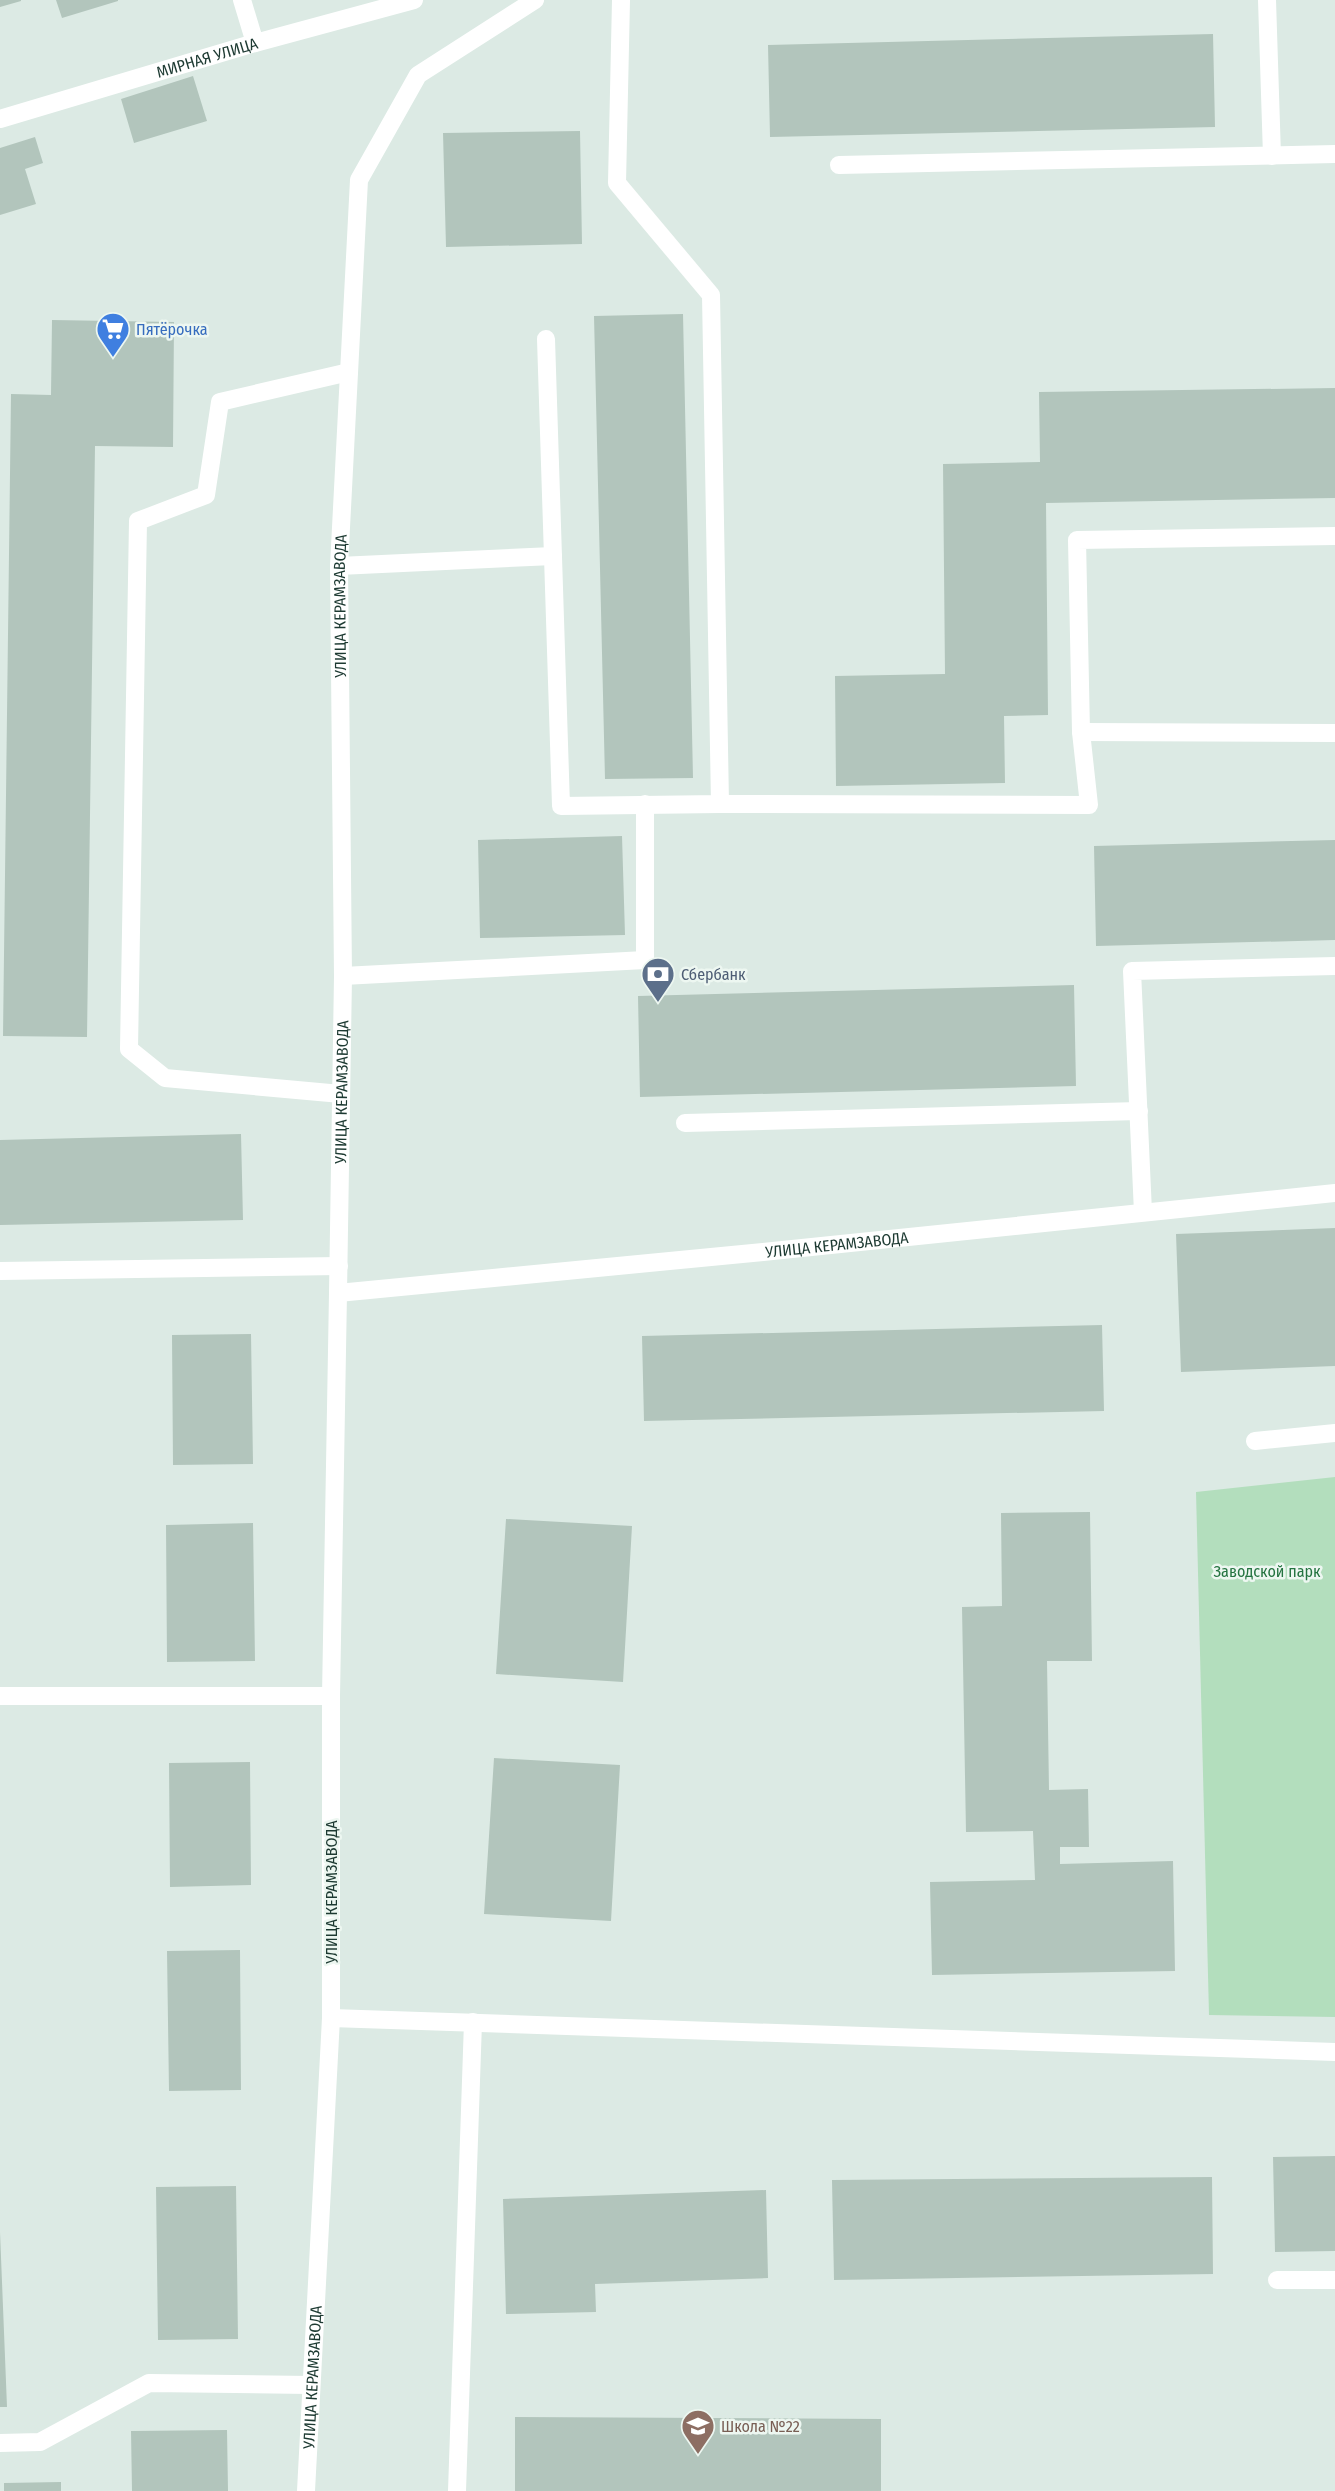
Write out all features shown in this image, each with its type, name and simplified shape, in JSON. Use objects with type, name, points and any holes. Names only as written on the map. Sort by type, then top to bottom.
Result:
[{"type":"street","points":[[242,0],[255,43]]},
{"type":"street","name":"МИРНАЯ УЛИЦА","points":[[0,119],[255,43],[414,0]]},
{"type":"street","name":"УЛИЦА КЕРАМЗАВОДА","points":[[306,2491],[331,2018],[331,1696],[343,976],[339,566],[359,180],[418,75],[535,0]]},
{"type":"street","points":[[621,0],[617,183],[711,295],[720,804]]},
{"type":"street","points":[[1267,0],[1272,156]]},
{"type":"street","points":[[839,165],[1335,154]]},
{"type":"street","points":[[546,339],[561,806],[645,804],[1089,806],[1081,732],[1077,540],[1335,536]]},
{"type":"street","points":[[341,1094],[165,1078],[129,1048],[138,521],[206,495],[220,402],[349,372]]},
{"type":"street","points":[[339,566],[553,556]]},
{"type":"street","points":[[1081,732],[1335,733]]},
{"type":"street","points":[[343,976],[645,960],[645,804]]},
{"type":"street","points":[[1143,1212],[1132,971],[1335,966]]},
{"type":"street","points":[[685,1123],[1139,1111]]},
{"type":"street","name":"УЛИЦА КЕРАМЗАВОДА","points":[[338,1293],[1335,1193]]},
{"type":"street","points":[[0,1271],[339,1266]]},
{"type":"street","points":[[1255,1441],[1335,1433]]},
{"type":"street","points":[[0,1696],[331,1696]]},
{"type":"street","points":[[331,2018],[1335,2052]]},
{"type":"street","points":[[457,2491],[473,2022]]},
{"type":"street","points":[[1277,2280],[1335,2280]]},
{"type":"street","points":[[0,2443],[40,2442],[148,2383],[310,2385]]},
{"type":"green space","name":"Заводской парк","points":[[1335,1477],[1335,2017],[1209,2015],[1196,1492]]},
{"type":"building","points":[[0,0],[21,0],[21,1],[0,7]]},
{"type":"building","points":[[56,0],[118,0],[118,1],[62,18]]},
{"type":"building","points":[[1213,34],[1215,127],[770,137],[768,45]]},
{"type":"building","points":[[193,76],[207,121],[134,143],[121,99]]},
{"type":"building","points":[[580,131],[582,244],[446,247],[443,133]]},
{"type":"building","points":[[35,137],[43,163],[25,169],[36,204],[0,215],[0,148]]},
{"type":"building","points":[[683,314],[693,778],[605,779],[594,316]]},
{"type":"building","points":[[52,320],[174,322],[173,447],[95,446],[87,1037],[3,1036],[11,394],[51,395]]},
{"type":"building","points":[[1335,388],[1335,498],[1046,503],[1048,715],[1004,716],[1005,783],[836,786],[835,676],[945,674],[943,464],[1040,462],[1039,392]]},
{"type":"building","points":[[622,836],[625,935],[480,938],[478,840]]},
{"type":"building","points":[[1335,840],[1335,940],[1096,946],[1094,846]]},
{"type":"building","points":[[1074,985],[1076,1086],[640,1097],[638,996]]},
{"type":"building","points":[[241,1134],[243,1220],[0,1225],[0,1140]]},
{"type":"building","points":[[1335,1228],[1335,1366],[1181,1372],[1176,1234]]},
{"type":"building","points":[[1102,1325],[1104,1411],[644,1421],[642,1336]]},
{"type":"building","points":[[251,1334],[253,1464],[173,1465],[172,1335]]},
{"type":"building","points":[[1090,1512],[1092,1661],[1047,1661],[1049,1790],[1088,1789],[1089,1847],[1060,1847],[1060,1864],[1173,1861],[1175,1971],[932,1975],[930,1882],[1035,1880],[1033,1831],[966,1832],[962,1607],[1002,1606],[1001,1513]]},
{"type":"building","points":[[506,1519],[632,1526],[623,1682],[496,1674]]},
{"type":"building","points":[[253,1523],[255,1661],[167,1662],[166,1525]]},
{"type":"building","points":[[494,1758],[620,1765],[611,1921],[484,1914]]},
{"type":"building","points":[[250,1762],[251,1885],[170,1887],[169,1763]]},
{"type":"building","points":[[240,1950],[241,2090],[169,2091],[167,1951]]},
{"type":"building","points":[[1335,2156],[1335,2251],[1275,2252],[1273,2157]]},
{"type":"building","points":[[1212,2177],[1213,2274],[834,2280],[832,2180]]},
{"type":"building","points":[[236,2186],[238,2339],[158,2340],[156,2187]]},
{"type":"building","points":[[766,2190],[768,2278],[595,2284],[596,2312],[506,2314],[503,2199]]},
{"type":"building","points":[[0,2232],[7,2407],[0,2407]]},
{"type":"building","name":"Школа №22","points":[[515,2417],[881,2419],[881,2491],[515,2491]]},
{"type":"building","points":[[227,2430],[228,2491],[132,2491],[131,2431]]},
{"type":"building","points":[[61,2482],[61,2491],[4,2491],[4,2483]]},
{"type":"place","name":"Пятёрочка","points":[[113,358]]},
{"type":"place","name":"Сбербанк","points":[[658,1003]]},
{"type":"place","name":"Школа №22","points":[[698,2455]]}]
